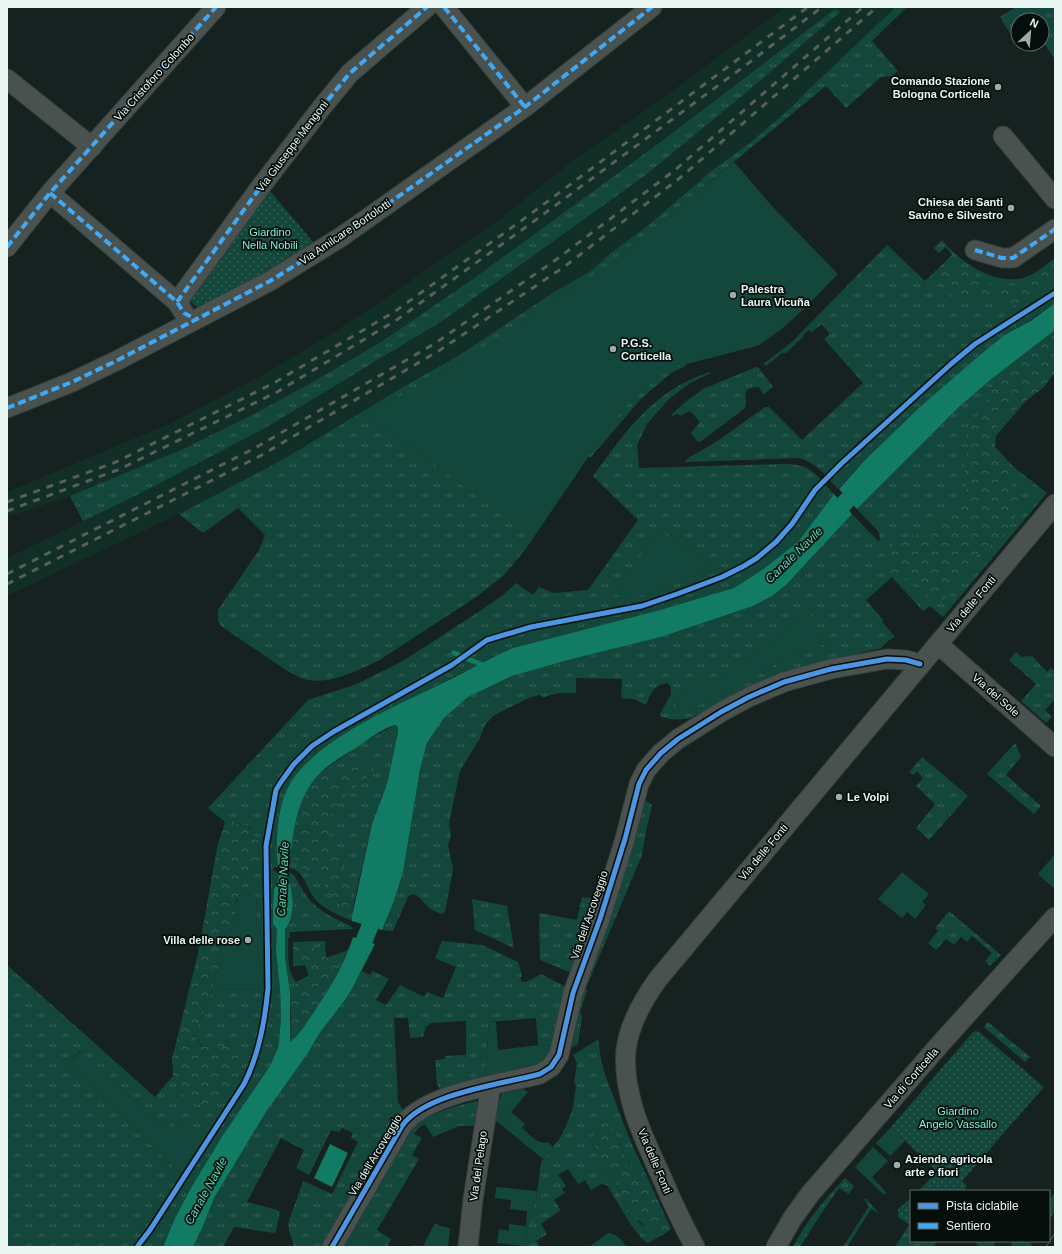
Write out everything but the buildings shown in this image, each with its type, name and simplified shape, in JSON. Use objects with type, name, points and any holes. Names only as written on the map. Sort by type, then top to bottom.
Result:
[{"type":"street","name":"Via Cristoforo Colombo","points":[[7,246],[50,192],[92,147],[216,7]]},
{"type":"street","name":"Via Giuseppe Mengoni","points":[[177,302],[262,185],[350,73],[427,7]]},
{"type":"street","points":[[444,7],[525,108]]},
{"type":"street","name":"Via Amilcare Bortolotti","points":[[7,408],[27,401],[97,370],[197,320],[270,281],[340,237],[525,108],[652,7]]},
{"type":"street","points":[[7,79],[92,147]]},
{"type":"street","points":[[1003,136],[1055,199]]},
{"type":"street","points":[[50,192],[177,302],[184,313],[197,320]]},
{"type":"street","points":[[975,250],[1002,258],[1013,258],[1055,229]]},
{"type":"street","name":"Via delle Fonti","points":[[695,1247],[684,1227],[651,1153],[631,1100],[626,1064],[626,1051],[632,1025],[645,997],[658,979],[1055,504]]},
{"type":"street","name":"Via del Sole","points":[[938,644],[1055,747]]},
{"type":"street","name":"Via dell'Arcoveggio","points":[[332,1247],[406,1120],[418,1110],[491,1084],[546,1072],[555,1062],[560,1050],[573,993],[599,923],[625,839],[639,784],[646,770],[661,753],[678,738],[720,712],[784,682],[831,669],[887,659],[906,660],[920,664]]},
{"type":"street","name":"Via di Corticella","points":[[776,1247],[792,1219],[810,1194],[948,1036],[1055,917]]},
{"type":"street","name":"Via del Pelago","points":[[468,1247],[473,1199],[491,1084]]},
{"type":"shaded area","points":[[785,7],[907,7],[826,86],[619,256],[455,365],[284,459],[179,514],[7,596],[7,558],[83,521],[70,496],[7,517],[7,492],[171,423],[264,374],[326,337],[500,219],[572,161],[656,103]]},
{"type":"green space","points":[[896,7],[907,7],[872,41],[898,71],[891,76],[881,77],[846,108],[826,86],[619,256],[686,366],[671,373],[641,399],[591,457],[588,457],[525,550],[504,575],[479,595],[381,659],[354,672],[334,679],[314,681],[292,674],[221,626],[218,621],[218,610],[259,550],[265,535],[238,508],[203,533],[179,514],[284,459],[410,383],[458,356],[556,291],[591,271],[611,253],[650,224],[710,172],[750,143],[793,106]]},
{"type":"green space","points":[[1016,7],[1055,7],[1055,60],[1050,52],[1050,12],[1010,12],[1010,33],[1000,17]]},
{"type":"green space","points":[[835,9],[840,12],[754,86],[647,174],[442,321],[265,428],[141,493],[83,521],[70,496],[181,450],[254,414],[381,342],[466,284],[658,144]]},
{"type":"green space","name":"P.G.S. Corticella","points":[[734,162],[771,205],[838,274],[790,322],[757,346],[675,367],[646,386],[633,398],[599,440],[533,537],[366,415],[455,365],[605,267]]},
{"type":"green space","name":"Giardino Nella Nobili","points":[[269,190],[314,243],[273,271],[203,310],[193,304],[189,300]]},
{"type":"green space","points":[[942,240],[968,264],[989,275],[1000,278],[1012,279],[1027,277],[1055,258],[1055,303],[981,354],[865,460],[838,489],[816,466],[799,458],[685,462],[687,459],[719,440],[765,407],[769,407],[802,440],[863,383],[824,339],[830,334],[822,324],[812,332],[809,330],[786,353],[782,353],[766,366],[763,364],[791,343],[887,245],[925,281],[952,255],[946,247],[939,253],[934,248]]},
{"type":"green space","points":[[1055,263],[1055,280],[1030,298],[1010,308],[1001,304],[997,299],[987,297],[975,297],[961,301],[949,294],[941,281],[936,279],[940,272],[966,268],[974,273],[981,283],[1005,287],[1019,284],[1029,278],[1039,275]]},
{"type":"green space","points":[[1055,330],[1055,367],[995,437],[995,447],[1004,457],[1015,468],[1047,493],[943,617],[930,606],[923,611],[892,577],[866,600],[895,637],[881,648],[811,665],[765,680],[690,718],[668,719],[662,717],[660,714],[671,694],[671,688],[668,683],[663,684],[653,690],[646,705],[634,699],[621,698],[622,679],[576,678],[576,693],[558,693],[544,697],[539,695],[529,698],[494,715],[485,725],[480,738],[460,771],[449,823],[451,836],[448,845],[453,869],[445,912],[441,914],[432,910],[419,897],[411,894],[408,897],[393,931],[382,930],[394,901],[403,872],[420,770],[427,743],[444,718],[468,697],[512,676],[572,659],[661,637],[753,606],[772,596],[786,585],[852,514],[878,541],[880,540],[879,532],[857,509],[960,406],[994,377]]},
{"type":"green space","points":[[1055,330],[1055,372],[1044,387],[1000,419],[996,432],[995,447],[1004,457],[1009,469],[1009,481],[1020,504],[1016,514],[1007,530],[999,539],[979,553],[972,560],[942,603],[932,600],[917,584],[889,574],[892,545],[904,537],[927,533],[952,511],[967,493],[964,467],[968,447],[966,432],[988,398],[994,377]]},
{"type":"green space","points":[[758,367],[773,387],[764,394],[758,387],[748,389],[746,391],[745,408],[700,442],[697,441],[691,433],[700,422],[690,411],[680,416],[678,414],[671,415],[703,389]]},
{"type":"green space","points":[[710,372],[711,373],[690,383],[669,399],[647,424],[637,445],[639,468],[785,464],[802,466],[813,472],[834,494],[798,542],[762,570],[734,588],[660,610],[513,648],[492,657],[363,723],[322,750],[306,765],[292,782],[283,801],[278,823],[278,868],[274,867],[273,871],[279,872],[278,881],[274,889],[273,924],[277,929],[276,950],[280,990],[281,1017],[278,1048],[270,1066],[223,1135],[192,1186],[175,1218],[163,1247],[7,1247],[7,965],[155,1097],[173,1076],[187,1099],[228,1100],[244,1068],[224,1046],[207,1047],[201,1044],[195,1037],[207,1001],[213,989],[263,990],[265,933],[256,932],[257,896],[240,894],[243,881],[259,842],[253,836],[250,827],[233,822],[225,822],[208,808],[308,700],[357,684],[403,661],[486,607],[503,595],[516,583],[533,595],[539,587],[554,593],[588,590],[638,520],[593,476],[617,443],[643,414],[673,389]],"holes":[[[80,1051],[161,1124],[171,1127],[181,1174],[69,1063]]]},
{"type":"green space","points":[[657,529],[706,560],[710,566],[705,573],[660,590],[626,600],[616,594]]},
{"type":"green space","points":[[808,612],[829,643],[806,652],[804,647],[728,692],[679,712],[671,694],[709,680],[744,661],[777,638]]},
{"type":"green space","points":[[1016,652],[1022,657],[1032,656],[1047,672],[1051,668],[1055,671],[1055,699],[1045,710],[1052,717],[1046,723],[1021,701],[1036,684],[1009,660]]},
{"type":"green space","points":[[395,725],[398,727],[398,732],[387,784],[372,824],[353,906],[352,921],[318,902],[311,894],[301,875],[293,869],[288,868],[294,829],[319,773],[366,741]]},
{"type":"green space","points":[[1015,743],[1021,757],[1006,775],[1041,806],[1034,814],[987,774]]},
{"type":"green space","points":[[922,757],[968,796],[929,840],[916,828],[934,806],[934,803],[916,786],[923,778],[917,771],[913,775],[909,772]]},
{"type":"green space","points":[[364,761],[371,764],[374,770],[367,778],[342,799],[331,815],[329,826],[329,832],[334,847],[344,866],[352,900],[347,906],[341,907],[323,883],[319,873],[303,869],[295,860],[293,851],[294,831],[298,810],[304,795],[310,784],[320,773],[336,772]]},
{"type":"green space","points":[[644,799],[652,805],[642,855],[586,988],[587,991],[580,1012],[582,1017],[578,1044],[572,1047],[580,998]]},
{"type":"green space","points":[[225,822],[233,822],[250,828],[263,851],[263,869],[250,867],[243,881],[240,894],[236,900],[238,920],[223,938],[221,949],[222,964],[214,976],[213,989],[207,1001],[195,1037],[201,1045],[207,1047],[226,1046],[234,1050],[243,1057],[244,1068],[228,1100],[197,1105],[187,1099],[173,1076],[172,1059],[198,954],[217,848]]},
{"type":"green space","points":[[1055,854],[1055,889],[1038,874]]},
{"type":"green space","points":[[287,872],[295,876],[311,902],[328,915],[353,928],[290,932],[290,938],[288,938],[289,967],[296,982],[309,976],[305,965],[293,966],[293,942],[325,941],[326,958],[346,951],[350,946],[339,971],[324,997],[300,1033],[291,1042],[290,992],[284,949],[285,929],[290,922],[292,899],[289,883],[287,881]]},
{"type":"green space","points":[[902,872],[929,894],[922,902],[926,905],[915,919],[907,912],[902,918],[878,899]]},
{"type":"green space","points":[[240,894],[257,896],[256,932],[265,933],[263,990],[213,989],[214,976],[222,964],[221,949],[223,938],[238,920],[236,904]]},
{"type":"green space","points":[[582,897],[598,899],[572,973],[540,960],[539,913],[577,920]]},
{"type":"green space","points":[[472,899],[507,906],[514,948],[475,930]]},
{"type":"green space","points":[[949,911],[1001,955],[990,966],[985,961],[992,953],[972,936],[967,942],[961,937],[954,945],[946,939],[936,950],[928,943],[938,931],[935,928]]},
{"type":"green space","points":[[442,941],[482,945],[518,962],[522,982],[526,982],[541,974],[564,986],[566,989],[554,1046],[538,1045],[536,1018],[489,1022],[485,1078],[440,1090],[437,1084],[435,1060],[445,1059],[445,1056],[466,1055],[466,1021],[431,1023],[426,1027],[423,1037],[410,1038],[408,1018],[394,1018],[398,1102],[403,1110],[398,1116],[323,1247],[293,1247],[293,1241],[288,1224],[303,1181],[332,1194],[358,1142],[351,1138],[353,1133],[342,1128],[339,1132],[331,1130],[309,1175],[296,1168],[304,1150],[281,1138],[247,1202],[280,1212],[276,1231],[274,1233],[234,1227],[223,1247],[193,1247],[214,1198],[266,1112],[308,1053],[319,1034],[345,1000],[362,971],[369,975],[373,971],[389,979],[376,1000],[386,1005],[400,985],[424,997],[427,992],[443,998],[456,967],[435,958]]},
{"type":"green space","points":[[293,942],[307,944],[315,948],[326,958],[334,955],[339,960],[334,978],[323,999],[297,1034],[291,1029],[293,990],[296,982],[309,976],[305,965],[293,966]]},
{"type":"green space","points":[[489,1022],[496,1022],[498,1050],[539,1045],[554,1046],[546,1058],[537,1065],[512,1072],[511,1070],[507,1071],[507,1073],[485,1078]]},
{"type":"green space","points":[[988,1022],[1030,1057],[1025,1062],[984,1027]]},
{"type":"green space","name":"Giardino Angelo Vassallo","points":[[973,1032],[979,1032],[1044,1087],[962,1181],[967,1186],[964,1190],[919,1190],[937,1172],[891,1127]]},
{"type":"green space","points":[[599,1039],[600,1055],[606,1076],[628,1135],[645,1172],[640,1174],[631,1165],[613,1128],[591,1139],[597,1149],[601,1164],[615,1179],[629,1215],[634,1217],[644,1226],[664,1234],[648,1243],[632,1226],[607,1185],[601,1184],[591,1190],[585,1180],[578,1184],[568,1169],[558,1175],[566,1186],[562,1189],[565,1193],[554,1200],[561,1210],[541,1224],[547,1234],[536,1241],[540,1247],[525,1247],[528,1223],[536,1202],[541,1162],[560,1138],[573,1107],[576,1086],[574,1082],[577,1064],[573,1055]]},
{"type":"green space","points":[[81,1051],[161,1124],[171,1127],[179,1122],[204,1142],[181,1174],[69,1063]]},
{"type":"green space","points":[[523,1089],[528,1092],[511,1112],[525,1124],[522,1128],[531,1136],[538,1141],[545,1143],[548,1142],[553,1147],[543,1159],[494,1119],[502,1093]]},
{"type":"green space","points":[[476,1101],[478,1102],[475,1126],[459,1126],[433,1137],[425,1124],[418,1128],[414,1134],[422,1138],[412,1155],[419,1159],[377,1230],[391,1239],[387,1247],[381,1247],[353,1231],[412,1129],[426,1118],[434,1114]]},
{"type":"green space","points":[[605,1126],[613,1128],[624,1154],[635,1171],[640,1174],[645,1172],[671,1229],[664,1234],[648,1229],[634,1217],[629,1215],[615,1179],[601,1164],[596,1156],[597,1149],[591,1139],[594,1133]]},
{"type":"green space","points":[[891,1127],[905,1141],[890,1156],[876,1143]]},
{"type":"green space","points":[[873,1147],[888,1161],[872,1177],[886,1192],[884,1195],[855,1167]]},
{"type":"green space","points":[[845,1178],[854,1186],[849,1194],[839,1188],[800,1247],[793,1247],[816,1211]]},
{"type":"green space","points":[[496,1187],[537,1191],[536,1203],[528,1223],[525,1246],[497,1243],[499,1229],[509,1231],[509,1224],[526,1226],[527,1211],[510,1209],[511,1200],[495,1198]]},
{"type":"green space","points":[[1055,1193],[1055,1211],[1050,1218],[1050,1199]]},
{"type":"green space","points":[[864,1199],[866,1199],[880,1214],[871,1209],[847,1247],[843,1247],[869,1206]]},
{"type":"green space","points":[[910,1199],[910,1225],[898,1217],[898,1209]]},
{"type":"green space","points":[[910,1215],[910,1242],[937,1242],[933,1247],[895,1247],[909,1225],[898,1217]]},
{"type":"green space","points":[[435,1223],[450,1228],[448,1247],[412,1247],[413,1245],[423,1246]]},
{"type":"green space","points":[[353,1231],[381,1247],[344,1247]]},
{"type":"green space","points":[[608,1233],[617,1236],[627,1247],[589,1247]]},
{"type":"green space","points":[[974,1242],[996,1242],[992,1247],[980,1247]]},
{"type":"green space","points":[[1012,1242],[1029,1242],[1033,1246],[1032,1247],[1010,1247]]},
{"type":"water","points":[[1055,303],[1055,330],[994,377],[960,406],[857,509],[839,489],[865,460],[920,407],[981,354],[1005,335],[1032,320]]},
{"type":"water","points":[[834,494],[852,514],[786,585],[772,596],[753,606],[661,637],[572,659],[512,676],[468,697],[444,718],[427,743],[420,770],[403,872],[394,901],[382,930],[352,921],[352,916],[372,824],[387,784],[398,732],[398,727],[395,725],[375,735],[332,763],[319,774],[304,795],[296,819],[288,868],[278,868],[278,824],[286,791],[291,782],[304,766],[340,737],[383,712],[513,648],[660,610],[734,588],[762,570],[798,542]]},
{"type":"water","points":[[279,872],[287,872],[287,881],[290,885],[292,898],[292,913],[285,929],[285,957],[290,992],[290,1042],[304,1026],[330,987],[345,958],[353,937],[375,944],[345,1000],[319,1034],[308,1053],[266,1112],[214,1198],[193,1247],[163,1247],[175,1218],[192,1186],[223,1135],[270,1066],[278,1048],[281,1017],[276,950],[277,929],[273,924],[273,906],[274,889],[278,881]]},
{"type":"water","points":[[330,1144],[348,1153],[332,1187],[314,1178]]},
{"type":"waterway","name":"Canale Navile","points":[[828,521],[863,483]]},
{"type":"waterway","points":[[454,653],[485,666]]},
{"type":"waterway","name":"Canale Navile","points":[[356,961],[370,926],[375,905]]},
{"type":"tram line","points":[[1050,1241],[1055,1233]]},
{"type":"tram line","points":[[1046,1247],[1049,1242]]},
{"type":"railway","points":[[7,502],[116,462],[272,384],[394,312],[532,213],[808,7]]},
{"type":"railway","points":[[7,511],[120,469],[277,392],[398,319],[537,219],[822,7]]},
{"type":"railway","points":[[7,574],[255,448],[434,344],[557,259],[675,170],[863,7]]},
{"type":"railway","points":[[7,584],[260,456],[440,350],[564,267],[681,177],[877,7]]},
{"type":"marked path","points":[[7,247],[50,193],[216,7]]},
{"type":"marked path","points":[[177,302],[262,185],[350,73],[427,7]]},
{"type":"marked path","points":[[444,7],[525,107]]},
{"type":"marked path","points":[[7,408],[72,382],[116,361],[270,281],[341,237],[525,107],[652,7]]},
{"type":"marked path","points":[[50,193],[177,302],[184,313],[197,320]]},
{"type":"marked path","points":[[975,250],[1002,258],[1013,258],[1055,229]]},
{"type":"cycle path","points":[[137,1247],[150,1230],[244,1084],[254,1061],[263,1025],[268,988],[266,846],[276,790],[294,764],[312,746],[333,732],[452,665],[487,640],[531,627],[642,606],[722,577],[757,558],[776,542],[792,524],[815,490],[842,463],[951,364],[975,344],[1055,293]]},
{"type":"cycle path","points":[[332,1247],[402,1126],[413,1115],[428,1105],[466,1091],[540,1074],[551,1067],[559,1055],[573,993],[600,919],[625,839],[639,784],[646,770],[661,753],[678,739],[721,712],[749,697],[784,682],[831,669],[887,659],[906,660],[920,664]]},
{"type":"place","name":"Comando Stazione Bologna Corticella","points":[[998,87]]},
{"type":"place","name":"Chiesa dei Santi Savino e Silvestro","points":[[1011,208]]},
{"type":"place","name":"Palestra Laura Vicuña","points":[[733,295]]},
{"type":"place","name":"P.G.S. Corticella","points":[[613,349]]},
{"type":"place","name":"Le Volpi","points":[[839,797]]},
{"type":"place","name":"Villa delle rose","points":[[248,940]]},
{"type":"place","name":"Azienda agricola arte e fiori","points":[[897,1165]]}]
